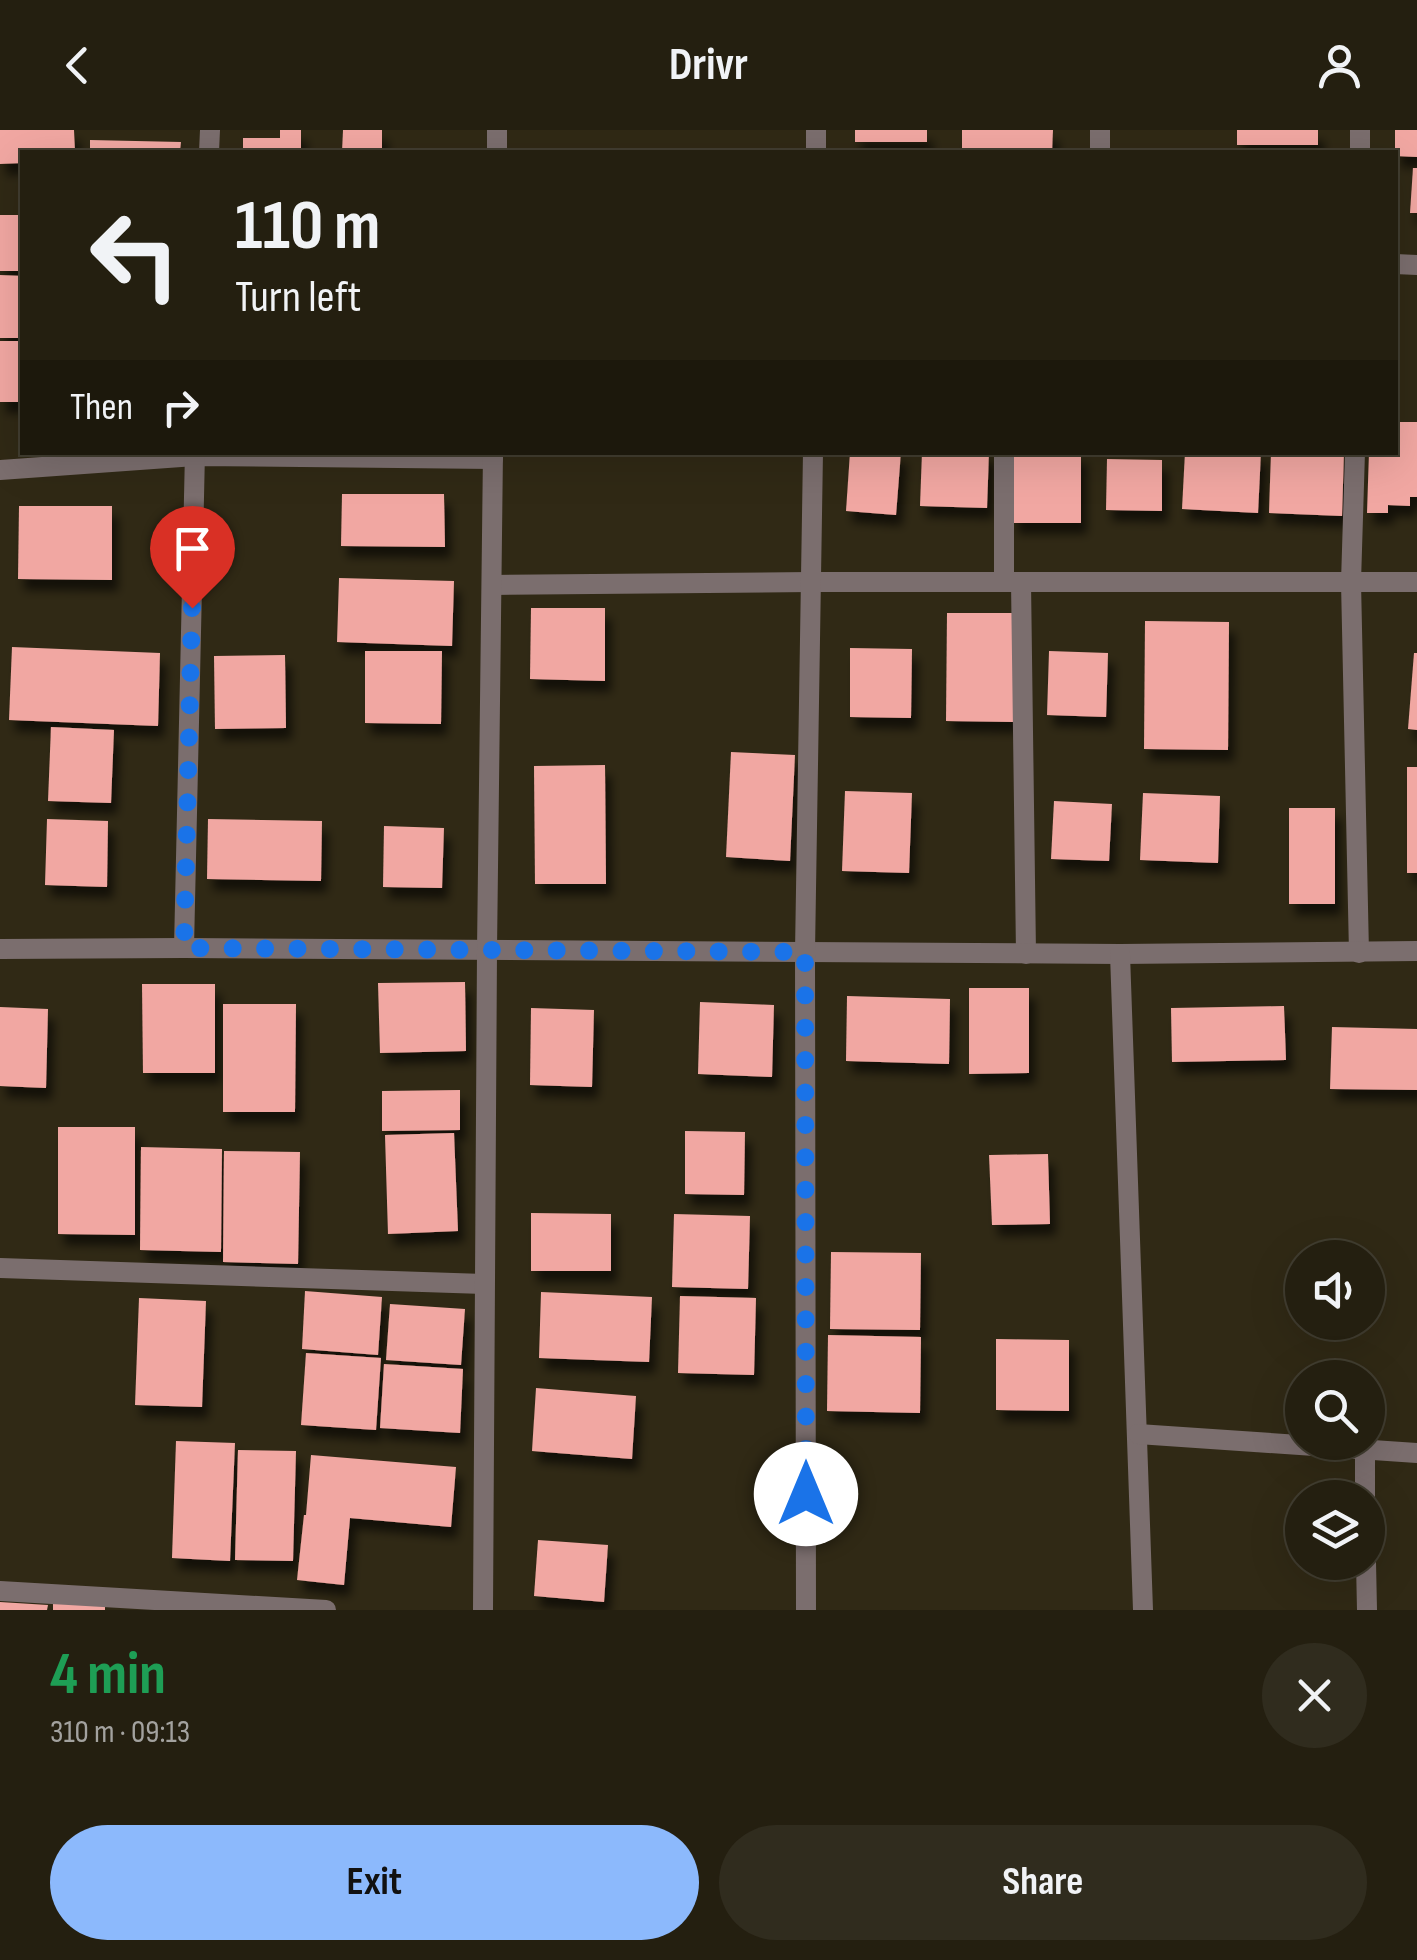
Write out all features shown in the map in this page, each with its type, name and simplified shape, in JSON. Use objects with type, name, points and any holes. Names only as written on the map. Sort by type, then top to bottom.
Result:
[{"type":"street","points":[[0,470],[183,455]]},
{"type":"street","points":[[184,948],[195,455]]},
{"type":"street","points":[[344,455],[494,456],[486,950],[484,1610]]},
{"type":"street","points":[[806,1610],[805,952],[813,455]]},
{"type":"street","points":[[1004,455],[1013,582],[1026,954]]},
{"type":"street","points":[[1355,455],[1351,582],[1360,952]]},
{"type":"street","points":[[492,585],[1417,582]]},
{"type":"street","points":[[0,949],[1026,954],[1417,951]]},
{"type":"street","points":[[1120,954],[1143,1610]]},
{"type":"street","points":[[0,1268],[484,1284]]},
{"type":"street","points":[[1138,1434],[1285,1445]]},
{"type":"street","points":[[1385,1452],[1417,1454]]},
{"type":"street","points":[[1366,1580],[1367,1610]]},
{"type":"street","points":[[0,1591],[326,1610]]},
{"type":"building","points":[[0,130],[74,130],[75,150],[20,150],[20,163],[0,164]]},
{"type":"building","points":[[280,130],[301,130],[301,150],[243,150],[243,138],[280,138]]},
{"type":"building","points":[[343,130],[382,130],[382,150],[342,150]]},
{"type":"building","points":[[855,130],[927,130],[927,142],[855,142]]},
{"type":"building","points":[[962,130],[1053,130],[1052,150],[962,150]]},
{"type":"building","points":[[1237,130],[1318,130],[1318,145],[1237,145]]},
{"type":"building","points":[[1395,130],[1417,130],[1417,157],[1398,156]]},
{"type":"building","points":[[90,140],[181,142],[180,150],[90,150]]},
{"type":"building","points":[[1413,168],[1417,168],[1417,213],[1410,213]]},
{"type":"building","points":[[0,215],[20,215],[20,271],[0,271]]},
{"type":"building","points":[[0,275],[20,276],[20,338],[0,338]]},
{"type":"building","points":[[0,341],[20,341],[20,402],[0,402]]},
{"type":"building","points":[[1398,422],[1417,422],[1417,497],[1410,497],[1410,506],[1388,505],[1388,513],[1367,513],[1369,455],[1398,455]]},
{"type":"building","points":[[850,455],[901,455],[896,515],[846,511]]},
{"type":"building","points":[[922,455],[989,455],[987,508],[920,506]]},
{"type":"building","points":[[1012,455],[1081,455],[1081,523],[1012,523]]},
{"type":"building","points":[[1185,455],[1261,455],[1258,513],[1182,509]]},
{"type":"building","points":[[1271,455],[1344,455],[1342,516],[1269,513]]},
{"type":"building","points":[[1107,459],[1162,460],[1162,511],[1106,510]]},
{"type":"building","points":[[342,494],[444,494],[445,547],[341,546]]},
{"type":"building","points":[[19,506],[112,506],[112,580],[18,579]]},
{"type":"building","points":[[339,578],[454,581],[452,646],[337,642]]},
{"type":"building","points":[[531,608],[605,608],[605,681],[530,679]]},
{"type":"building","points":[[947,613],[1014,613],[1013,722],[946,721]]},
{"type":"building","points":[[1145,621],[1229,622],[1228,750],[1144,749]]},
{"type":"building","points":[[12,647],[160,653],[158,726],[9,720]]},
{"type":"building","points":[[850,648],[912,649],[911,718],[850,717]]},
{"type":"building","points":[[365,651],[442,651],[441,724],[365,723]]},
{"type":"building","points":[[1049,651],[1108,653],[1106,717],[1047,715]]},
{"type":"building","points":[[1417,653],[1417,730],[1408,729]]},
{"type":"building","points":[[285,655],[286,728],[215,729],[214,656]]},
{"type":"building","points":[[51,727],[114,730],[111,803],[48,801]]},
{"type":"building","points":[[731,752],[795,755],[790,861],[726,857]]},
{"type":"building","points":[[605,765],[606,884],[535,884],[534,766]]},
{"type":"building","points":[[1407,767],[1417,767],[1417,873],[1407,873]]},
{"type":"building","points":[[845,791],[912,793],[909,873],[842,871]]},
{"type":"building","points":[[1143,793],[1220,796],[1218,863],[1140,860]]},
{"type":"building","points":[[1054,801],[1112,804],[1109,861],[1051,859]]},
{"type":"building","points":[[1289,808],[1335,808],[1335,904],[1289,904]]},
{"type":"building","points":[[47,819],[108,821],[107,887],[45,885]]},
{"type":"building","points":[[208,819],[322,821],[321,881],[207,879]]},
{"type":"building","points":[[384,826],[444,828],[442,888],[383,887]]},
{"type":"building","points":[[465,982],[466,1051],[380,1053],[378,983]]},
{"type":"building","points":[[142,984],[215,984],[215,1073],[143,1073]]},
{"type":"building","points":[[969,988],[1029,988],[1029,1073],[969,1074]]},
{"type":"building","points":[[847,996],[950,999],[949,1064],[846,1061]]},
{"type":"building","points":[[700,1002],[774,1005],[772,1077],[698,1074]]},
{"type":"building","points":[[223,1004],[296,1004],[295,1112],[223,1112]]},
{"type":"building","points":[[1284,1006],[1286,1060],[1172,1062],[1171,1008]]},
{"type":"building","points":[[0,1007],[48,1009],[46,1088],[0,1086]]},
{"type":"building","points":[[531,1008],[594,1010],[592,1087],[530,1085]]},
{"type":"building","points":[[1332,1027],[1417,1029],[1417,1090],[1330,1089]]},
{"type":"building","points":[[460,1090],[460,1130],[382,1131],[382,1091]]},
{"type":"building","points":[[58,1127],[135,1127],[135,1235],[58,1234]]},
{"type":"building","points":[[685,1131],[745,1132],[744,1195],[685,1194]]},
{"type":"building","points":[[454,1133],[458,1231],[388,1234],[385,1135]]},
{"type":"building","points":[[141,1147],[222,1149],[221,1252],[140,1250]]},
{"type":"building","points":[[224,1151],[300,1152],[298,1264],[223,1262]]},
{"type":"building","points":[[1048,1154],[1050,1224],[992,1225],[989,1155]]},
{"type":"building","points":[[531,1213],[611,1214],[611,1271],[531,1271]]},
{"type":"building","points":[[674,1214],[750,1216],[748,1289],[672,1287]]},
{"type":"building","points":[[831,1252],[921,1253],[920,1330],[830,1329]]},
{"type":"building","points":[[305,1291],[382,1297],[378,1355],[302,1349]]},
{"type":"building","points":[[541,1292],[652,1297],[649,1362],[539,1358]]},
{"type":"building","points":[[680,1296],[756,1298],[754,1375],[678,1373]]},
{"type":"building","points":[[139,1298],[206,1301],[202,1407],[135,1405]]},
{"type":"building","points":[[390,1304],[465,1309],[461,1365],[386,1360]]},
{"type":"building","points":[[828,1335],[921,1337],[920,1413],[827,1411]]},
{"type":"building","points":[[996,1339],[1069,1340],[1069,1411],[996,1410]]},
{"type":"building","points":[[306,1353],[381,1358],[376,1430],[301,1425]]},
{"type":"building","points":[[384,1364],[463,1369],[460,1433],[380,1428]]},
{"type":"building","points":[[536,1388],[636,1396],[632,1459],[532,1451]]},
{"type":"building","points":[[176,1441],[235,1443],[230,1561],[172,1558]]},
{"type":"building","points":[[238,1450],[296,1451],[293,1561],[235,1560]]},
{"type":"building","points":[[311,1455],[456,1467],[451,1527],[350,1518],[344,1585],[297,1580]]},
{"type":"building","points":[[538,1540],[608,1545],[604,1602],[534,1596]]},
{"type":"building","points":[[0,1602],[48,1605],[47,1610],[0,1610]]},
{"type":"building","points":[[53,1602],[105,1605],[105,1610],[53,1610]]},
{"type":"route","points":[[192,608],[184,948],[805,952],[806,1494]]}]
